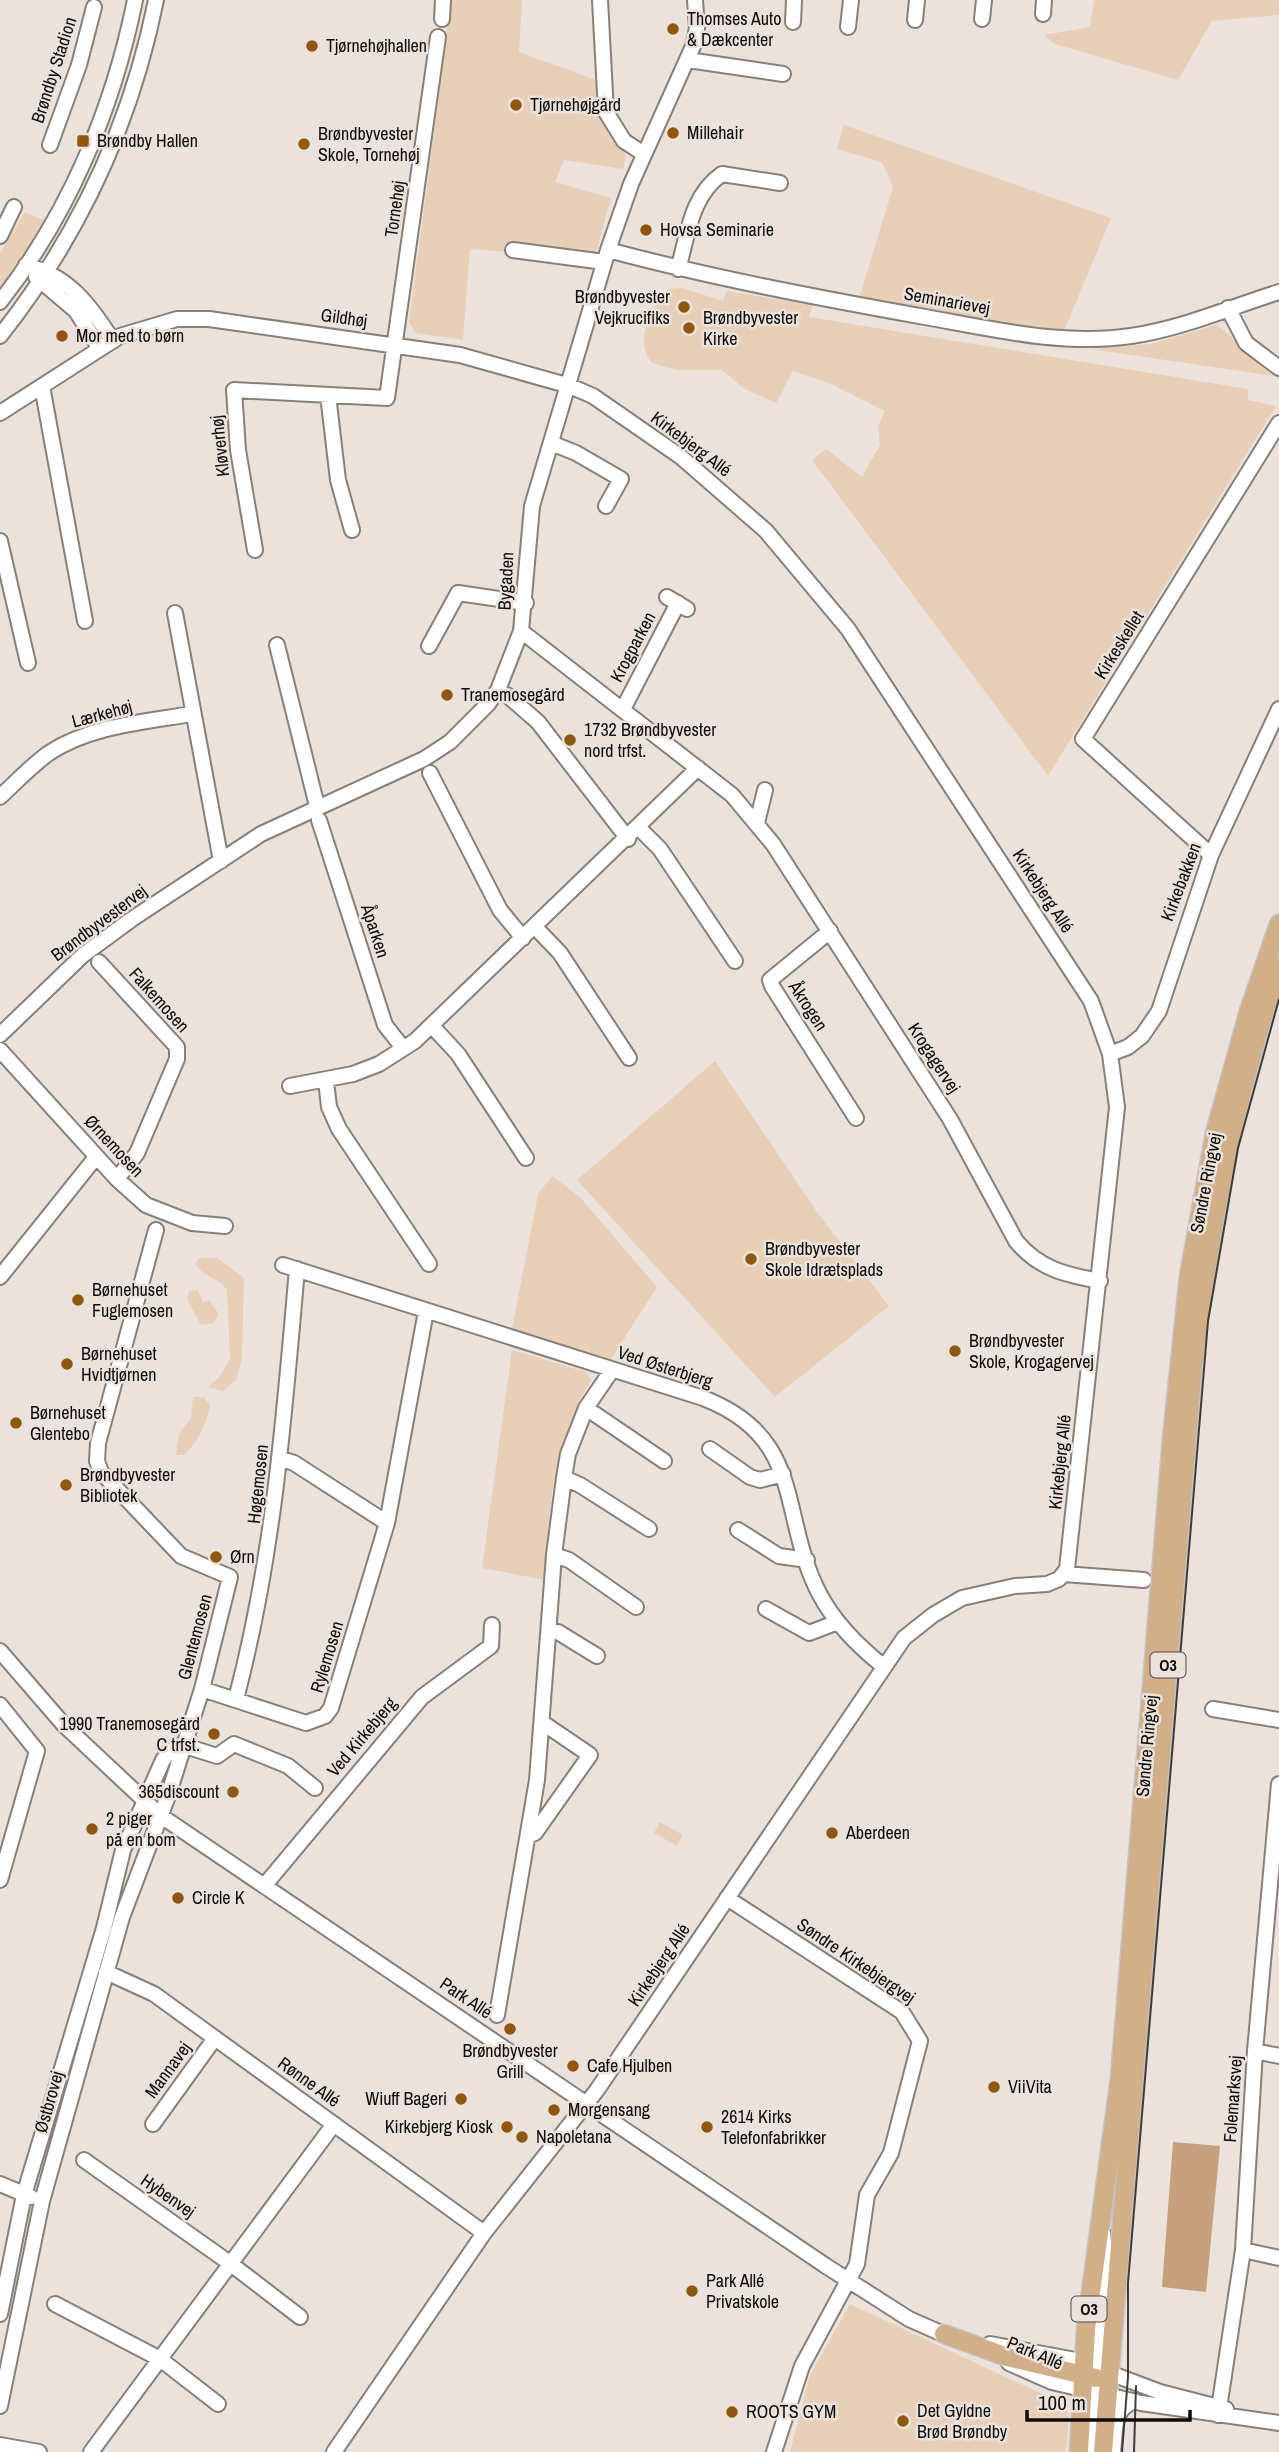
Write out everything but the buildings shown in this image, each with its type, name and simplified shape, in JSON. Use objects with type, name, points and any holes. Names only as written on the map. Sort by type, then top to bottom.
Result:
[{"type":"main road","name":"Søndre Ringvej","points":[[1103,2452],[1096,2378],[1086,2329],[1102,2227],[1120,2078],[1172,1439],[1189,1276],[1215,1133],[1249,1011],[1279,924]]},
{"type":"main road","name":"Søndre Ringvej","points":[[1079,2452],[1096,2378],[1193,1363],[1215,1208],[1230,1138],[1263,1014],[1279,967]]},
{"type":"main road","points":[[944,2334],[1007,2357],[1096,2378]]},
{"type":"street","points":[[0,302],[70,192],[98,129],[121,62],[135,0]]},
{"type":"street","points":[[0,336],[44,276],[82,215],[117,136],[146,48],[156,0]]},
{"type":"street","points":[[442,19],[443,0]]},
{"type":"street","points":[[600,0],[606,111],[624,141],[644,154]]},
{"type":"street","name":"Bygaden","points":[[225,858],[318,813],[450,742],[488,704],[498,690],[521,631],[526,603],[527,537],[532,506],[570,386],[606,256],[644,154],[688,61],[697,28],[695,0]]},
{"type":"street","points":[[793,22],[794,0]]},
{"type":"street","points":[[848,27],[851,0]]},
{"type":"street","points":[[915,20],[917,0]]},
{"type":"street","points":[[982,19],[984,0]]},
{"type":"street","name":"Brøndby Stadion","points":[[50,145],[79,65],[94,7]]},
{"type":"street","name":"Tornehøj","points":[[396,344],[438,37]]},
{"type":"street","points":[[688,61],[783,74]]},
{"type":"street","points":[[678,269],[699,196],[709,183],[722,174],[780,183]]},
{"type":"street","points":[[0,236],[14,207]]},
{"type":"street","points":[[513,250],[606,256]]},
{"type":"street","name":"Seminarievej","points":[[606,256],[818,298],[1044,336],[1099,339],[1132,336],[1279,292]]},
{"type":"street","points":[[26,265],[44,276],[106,345]]},
{"type":"street","points":[[1228,308],[1247,343],[1279,368]]},
{"type":"street","name":"Gildhøj","points":[[0,413],[106,345],[154,324],[177,319],[209,319],[396,344],[460,355],[570,386]]},
{"type":"street","name":"Kløverhøj","points":[[255,550],[238,450],[234,390],[387,398],[396,344]]},
{"type":"street","points":[[42,386],[85,621]]},
{"type":"street","name":"Kirkebjerg Allé","points":[[570,386],[584,391],[612,409],[712,481],[766,531],[818,590],[880,674],[1087,994],[1110,1054],[1117,1107],[1068,1564],[1064,1574]]},
{"type":"street","points":[[328,395],[338,480],[352,530]]},
{"type":"street","name":"Kirkeskellet","points":[[1211,855],[1083,739],[1279,423]]},
{"type":"street","points":[[551,443],[576,453],[621,479],[606,506]]},
{"type":"street","points":[[0,541],[28,663]]},
{"type":"street","points":[[429,646],[458,593],[526,603]]},
{"type":"street","name":"Krogparken","points":[[623,709],[677,603]]},
{"type":"street","points":[[175,612],[191,714],[225,858]]},
{"type":"street","name":"Krogagervej","points":[[521,631],[732,795],[757,823],[956,1128],[1016,1241],[1032,1258],[1049,1269],[1100,1281]]},
{"type":"street","points":[[277,645],[318,813]]},
{"type":"street","points":[[507,695],[538,722],[628,839]]},
{"type":"street","name":"Kirkebakken","points":[[1110,1054],[1128,1047],[1142,1036],[1158,1010],[1211,855],[1279,709]]},
{"type":"street","name":"Lærkehøj","points":[[0,797],[33,765],[72,741],[94,732],[191,714]]},
{"type":"street","points":[[290,1086],[326,1081],[379,1064],[432,1026],[628,839],[698,768]]},
{"type":"street","points":[[430,773],[500,910],[523,938]]},
{"type":"street","points":[[757,823],[765,790]]},
{"type":"street","name":"Åparken","points":[[318,813],[385,1025],[403,1048]]},
{"type":"street","points":[[639,828],[660,849],[735,961]]},
{"type":"street","name":"Brøndbyvestervej","points":[[0,1035],[44,990],[88,951],[225,858]]},
{"type":"street","points":[[535,926],[560,953],[629,1058]]},
{"type":"street","name":"Åkrogen","points":[[830,932],[771,980],[772,986],[856,1118]]},
{"type":"street","name":"Falkemosen","points":[[99,962],[177,1046],[177,1059],[137,1153],[117,1179]]},
{"type":"street","points":[[432,1026],[458,1054],[526,1158]]},
{"type":"street","name":"Ørnemosen","points":[[0,1050],[96,1157],[146,1205],[192,1223],[225,1226]]},
{"type":"street","points":[[326,1081],[329,1107],[339,1129],[430,1263]]},
{"type":"street","points":[[3,1267],[96,1157]]},
{"type":"street","name":"Glentemosen","points":[[156,1230],[98,1443],[97,1461],[101,1472],[181,1556],[230,1577],[202,1689],[161,1815]]},
{"type":"street","name":"Høgemosen","points":[[236,1699],[264,1577],[282,1459],[290,1267],[426,1311]]},
{"type":"street","name":"Rylemosen","points":[[202,1689],[306,1723],[325,1716],[339,1684],[387,1523],[426,1311]]},
{"type":"street","name":"Ved Østerbjerg","points":[[426,1311],[728,1409],[750,1426],[771,1449],[783,1474],[818,1592],[838,1622],[883,1666]]},
{"type":"street","points":[[497,2015],[528,1835],[543,1723],[554,1555],[564,1478],[572,1443],[586,1408],[612,1370]]},
{"type":"street","points":[[586,1408],[664,1461]]},
{"type":"street","points":[[710,1449],[750,1477],[760,1480],[783,1474]]},
{"type":"street","points":[[282,1459],[294,1463],[387,1523]]},
{"type":"street","points":[[564,1478],[580,1485],[649,1529]]},
{"type":"street","points":[[738,1530],[779,1556],[807,1560]]},
{"type":"street","points":[[554,1555],[569,1560],[636,1607]]},
{"type":"street","name":"Kirkebjerg Allé","points":[[334,2452],[484,2233],[586,2105],[883,1666],[909,1634],[947,1606],[987,1590],[1047,1584],[1064,1574],[1144,1580]]},
{"type":"street","points":[[766,1609],[808,1633],[838,1622]]},
{"type":"street","name":"Ved Kirkebjerg","points":[[264,1886],[422,1697],[491,1646],[492,1625]]},
{"type":"street","points":[[549,1630],[558,1632],[597,1656]]},
{"type":"street","name":"Park Allé","points":[[0,1651],[50,1711],[161,1815],[849,2281],[909,2319],[944,2334]]},
{"type":"street","points":[[0,1705],[37,1751],[0,1880]]},
{"type":"street","points":[[1213,1709],[1279,1720]]},
{"type":"street","points":[[528,1835],[535,1833],[590,1755],[543,1723]]},
{"type":"street","points":[[182,1745],[217,1756],[234,1744],[288,1766],[315,1788]]},
{"type":"street","name":"Glentemosen","points":[[144,1801],[163,1760],[169,1752],[182,1745]]},
{"type":"street","name":"Folemarksvej","points":[[1219,2411],[1243,2250],[1255,2051],[1274,1889],[1279,1784]]},
{"type":"street","name":"Østbrovej","points":[[0,2314],[24,2195],[104,1928],[123,1850],[144,1801]]},
{"type":"street","name":"Østbrovej","points":[[0,2406],[42,2200],[128,1898],[161,1815]]},
{"type":"street","name":"Søndre Kirkebjergvej","points":[[727,1898],[902,2012],[918,2033],[920,2041],[892,2147],[867,2195],[857,2264],[849,2281]]},
{"type":"street","name":"Rønne Allé","points":[[106,1972],[142,1987],[484,2233]]},
{"type":"street","name":"Mannavej","points":[[153,2124],[215,2038]]},
{"type":"street","points":[[1255,2051],[1279,2056]]},
{"type":"street","points":[[90,2452],[334,2124]]},
{"type":"street","name":"Hybenvej","points":[[84,2160],[231,2264],[300,2317]]},
{"type":"street","points":[[0,2184],[42,2200]]},
{"type":"street","points":[[1243,2250],[1279,2258]]},
{"type":"street","points":[[774,2452],[802,2366],[849,2281]]},
{"type":"street","points":[[55,2304],[160,2359],[219,2403]]},
{"type":"street","points":[[1096,2378],[1135,2401],[1219,2411],[1279,2422]]},
{"type":"street","points":[[1096,2378],[1160,2392],[1219,2411]]},
{"type":"street","points":[[1093,2452],[1096,2378]]},
{"type":"street","points":[[1113,2452],[1116,2416],[1123,2405],[1135,2401]]},
{"type":"street","points":[[0,2445],[39,2452]]},
{"type":"shaded area","points":[[449,0],[522,0],[519,52],[596,80],[595,104],[626,156],[623,169],[564,160],[555,182],[611,198],[594,259],[470,249],[463,340],[416,333],[409,322],[445,50]]},
{"type":"shaded area","points":[[1094,0],[1279,0],[1279,15],[1212,21],[1178,80],[1055,44],[1044,35],[1090,27]]},
{"type":"shaded area","points":[[844,125],[1111,218],[1064,331],[1008,327],[859,299],[893,187],[882,162],[837,149]]},
{"type":"shaded area","points":[[25,212],[45,221],[0,289],[0,253]]},
{"type":"shaded area","points":[[682,288],[723,301],[727,291],[813,305],[809,317],[1248,389],[1248,400],[1276,406],[1048,776],[812,460],[826,449],[862,477],[880,445],[878,426],[885,411],[829,383],[793,371],[776,403],[743,388],[722,370],[677,370],[652,363],[644,344],[647,324],[668,289]]},
{"type":"shaded area","points":[[1216,325],[1273,376],[1091,349],[1152,344]]},
{"type":"shaded area","name":"Brøndbyvester Skole Idrætsplads","points":[[715,1061],[817,1212],[889,1306],[775,1397],[577,1180]]},
{"type":"shaded area","points":[[552,1176],[580,1197],[657,1287],[611,1359],[512,1329],[538,1194]]},
{"type":"shaded area","points":[[199,1258],[217,1258],[244,1278],[242,1358],[236,1380],[223,1391],[208,1387],[220,1376],[230,1359],[227,1290],[198,1268],[195,1264]]},
{"type":"shaded area","points":[[198,1290],[203,1302],[209,1300],[219,1314],[214,1323],[201,1325],[187,1299],[189,1291]]},
{"type":"shaded area","points":[[512,1350],[586,1372],[591,1380],[560,1454],[551,1501],[545,1580],[482,1568]]},
{"type":"shaded area","points":[[193,1397],[204,1397],[210,1406],[208,1413],[190,1450],[185,1455],[176,1455],[179,1434],[191,1418]]},
{"type":"shaded area","points":[[660,1822],[683,1835],[677,1846],[654,1833]]},
{"type":"shaded area","points":[[1173,2142],[1220,2146],[1206,2292],[1162,2287]]},
{"type":"shaded area","points":[[850,2304],[1038,2392],[1061,2400],[1069,2415],[1066,2452],[790,2452],[810,2375]]},
{"type":"tram line","points":[[1122,2452],[1128,2377],[1128,2283],[1208,1321],[1238,1148],[1279,999]]},
{"type":"tram line","points":[[1134,2452],[1136,2386]]},
{"type":"place","name":"Thomses Auto & Dækcenter","points":[[673,29]]},
{"type":"place","name":"Tjørnehøjhallen","points":[[312,46]]},
{"type":"place","name":"Tjørnehøjgård","points":[[516,105]]},
{"type":"place","name":"Millehair","points":[[673,133]]},
{"type":"place","name":"Brøndby Hallen","points":[[83,141]]},
{"type":"place","name":"Brøndbyvester Skole, Tornehøj","points":[[304,144]]},
{"type":"place","name":"Hovsa Seminarie","points":[[646,230]]},
{"type":"place","name":"Brøndbyvester Vejkrucifiks","points":[[684,307]]},
{"type":"place","name":"Brøndbyvester Kirke","points":[[689,328]]},
{"type":"place","name":"Mor med to børn","points":[[62,336]]},
{"type":"place","name":"Tranemosegård","points":[[447,695]]},
{"type":"place","name":"1732 Brøndbyvester nord trfst.","points":[[570,740]]},
{"type":"place","name":"Brøndbyvester Skole Idrætsplads","points":[[751,1259]]},
{"type":"place","name":"Børnehuset Fuglemosen","points":[[78,1300]]},
{"type":"place","name":"Brøndbyvester Skole, Krogagervej","points":[[955,1351]]},
{"type":"place","name":"Børnehuset Hvidtjørnen","points":[[67,1364]]},
{"type":"place","name":"Børnehuset Glentebo","points":[[16,1423]]},
{"type":"place","name":"Brøndbyvester Bibliotek","points":[[66,1485]]},
{"type":"place","name":"Ørn","points":[[216,1557]]},
{"type":"place","name":"1990 Tranemosegård C trfst.","points":[[214,1734]]},
{"type":"place","name":"365discount","points":[[233,1792]]},
{"type":"place","name":"2 piger på en bom","points":[[92,1829]]},
{"type":"place","name":"Aberdeen","points":[[832,1833]]},
{"type":"place","name":"Circle K","points":[[178,1898]]},
{"type":"place","name":"Brøndbyvester Grill","points":[[510,2029]]},
{"type":"place","name":"Cafe Hjulben","points":[[573,2066]]},
{"type":"place","name":"ViiVita","points":[[994,2087]]},
{"type":"place","name":"Wiuff Bageri","points":[[461,2099]]},
{"type":"place","name":"Morgensang","points":[[554,2110]]},
{"type":"place","name":"Kirkebjerg Kiosk","points":[[507,2127]]},
{"type":"place","name":"2614 Kirks Telefonfabrikker","points":[[707,2127]]},
{"type":"place","name":"Napoletana","points":[[522,2137]]},
{"type":"place","name":"Park Allé Privatskole","points":[[692,2291]]},
{"type":"place","name":"ROOTS GYM","points":[[732,2412]]},
{"type":"place","name":"Det Gyldne Brød Brøndby","points":[[903,2421]]}]
